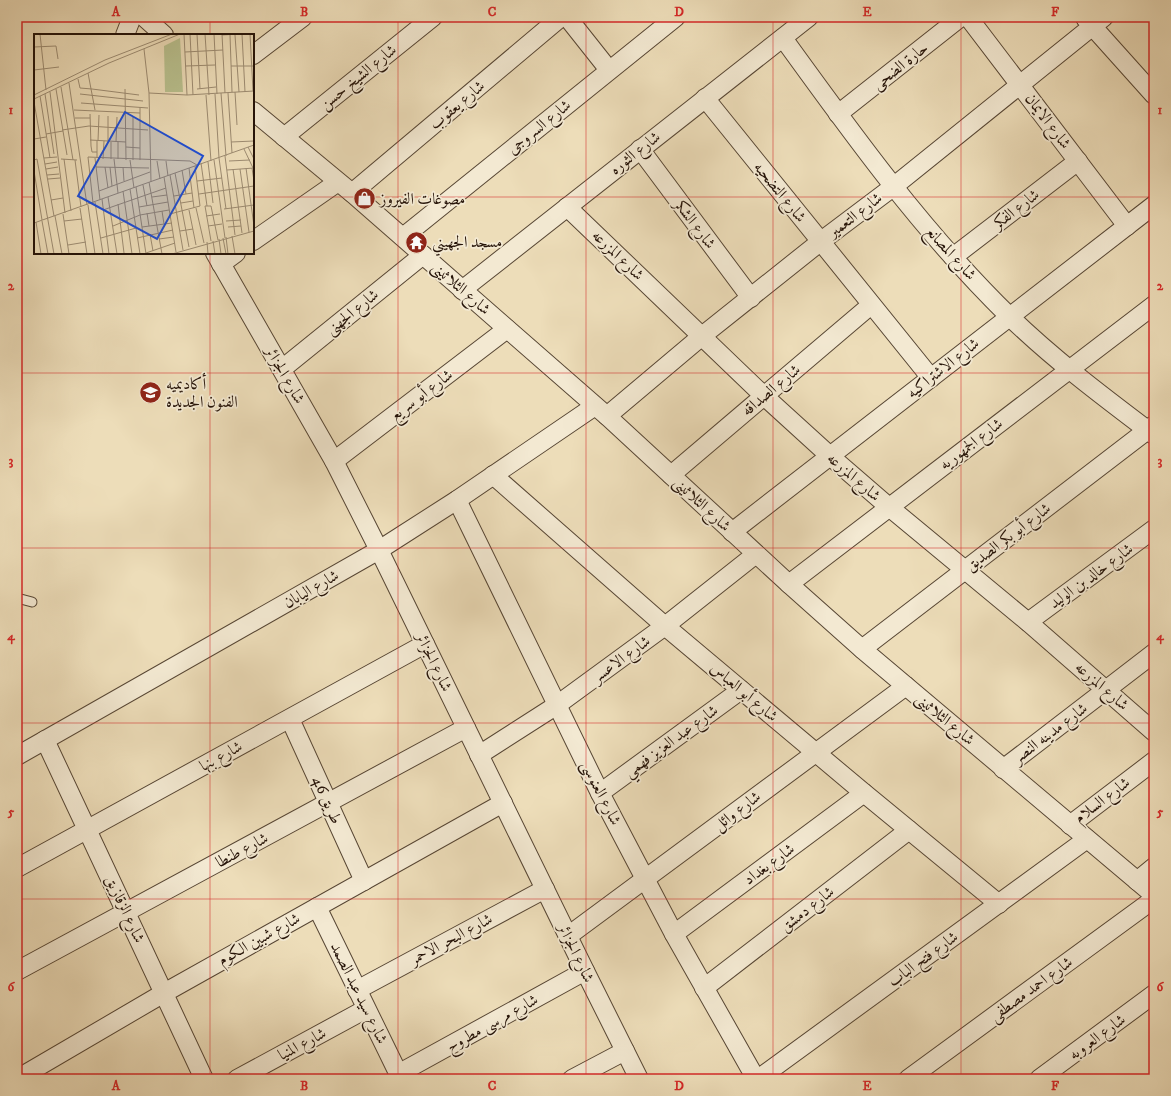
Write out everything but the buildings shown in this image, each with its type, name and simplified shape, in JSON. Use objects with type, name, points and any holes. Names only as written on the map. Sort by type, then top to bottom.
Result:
[{"type":"street","points":[[126,34],[132,17]]},
{"type":"street","points":[[254,54],[303,17]]},
{"type":"street","name":"شارع الشيخ حسن","points":[[284,137],[433,17]]},
{"type":"street","name":"شارع يعقوب","points":[[254,240],[345,187],[561,17]]},
{"type":"street","points":[[567,17],[609,70]]},
{"type":"street","name":"شارع السروجى","points":[[403,238],[676,17]]},
{"type":"street","name":"شارع الثوره","points":[[462,290],[809,17]]},
{"type":"street","name":"حارة الضحى","points":[[838,114],[961,17]]},
{"type":"street","name":"شارع الايمان","points":[[968,17],[1127,226]]},
{"type":"street","points":[[1094,20],[1154,95]]},
{"type":"street","name":"شارع التعمير","points":[[601,411],[702,336],[893,186],[1020,85],[1094,20]]},
{"type":"street","name":"شارع المصانع","points":[[783,38],[893,186],[953,257],[1010,317],[1069,369],[1152,430]]},
{"type":"street","name":"شارع التضحيه","points":[[705,98],[931,378]]},
{"type":"street","name":"شارع الثلاثينى","points":[[256,118],[284,137],[345,187],[601,411],[756,554],[862,649],[1154,895]]},
{"type":"street","name":"شارع الشكر","points":[[640,150],[751,298]]},
{"type":"street","name":"شارع الفكر","points":[[953,257],[1078,161]]},
{"type":"street","name":"شارع الاشتراكيه","points":[[732,532],[1154,205]]},
{"type":"street","name":"شارع المزرعه","points":[[567,207],[764,396],[830,456],[964,570],[1028,622],[1154,732]]},
{"type":"street","points":[[218,258],[232,254]]},
{"type":"street","name":"شارع الجهنى","points":[[282,369],[423,255]]},
{"type":"street","name":"شارع الجزائر","points":[[218,258],[334,461],[380,550],[502,803],[639,1079]]},
{"type":"street","name":"شارع الصداقه","points":[[671,475],[871,305]]},
{"type":"street","name":"شارع الجمهوريه","points":[[789,584],[1154,305]]},
{"type":"street","name":"شارع أبو سريع","points":[[334,461],[507,329]]},
{"type":"street","name":"شارع اليابان","points":[[17,756],[380,550],[493,475],[601,411]]},
{"type":"street","name":"شارع أبو بكر الصديق","points":[[862,649],[964,570],[1152,430]]},
{"type":"street","name":"شارع أبو العباس","points":[[493,475],[665,626],[999,904]]},
{"type":"street","name":"شارع العنوسى","points":[[457,500],[600,793],[674,934],[757,1079]]},
{"type":"street","name":"شارع خالد بن الوليد","points":[[1028,622],[1154,529]]},
{"type":"street","name":"شارع الاعسر","points":[[479,755],[557,705],[665,626],[756,554]]},
{"type":"street","name":"شارع بنها","points":[[17,868],[425,644]]},
{"type":"street","name":"شارع مدينه النصر","points":[[1003,769],[1154,653]]},
{"type":"street","name":"شارع وائل","points":[[568,936],[906,686]]},
{"type":"street","name":"شارع عبد العزيز فهمي","points":[[600,793],[741,690]]},
{"type":"street","name":"طريق 46","points":[[290,718],[364,881]]},
{"type":"street","name":"شارع طنطا","points":[[17,971],[466,728]]},
{"type":"street","name":"شارع الزقازيق","points":[[46,740],[204,1079]]},
{"type":"street","name":"شارع السلام","points":[[1070,825],[1154,761]]},
{"type":"street","name":"شارع بغداد","points":[[674,934],[864,793]]},
{"type":"street","name":"شارع شبين الكوم","points":[[17,1079],[164,993],[502,803]]},
{"type":"street","name":"شارع دمشق","points":[[704,988],[909,830]]},
{"type":"street","name":"شارع فتح الباب","points":[[757,1079],[1087,839]]},
{"type":"street","points":[[1137,881],[1154,868]]},
{"type":"street","name":"شارع البحر الاحمر","points":[[357,990],[545,889]]},
{"type":"street","name":"شارع احمد مصطفى","points":[[908,1079],[1154,899]]},
{"type":"street","name":"شارع سيد عبد الصمد","points":[[317,907],[400,1077]]},
{"type":"street","name":"شارع مرسى مطروح","points":[[400,1077],[585,971]]},
{"type":"street","name":"شارع العروبه","points":[[1039,1079],[1154,994]]},
{"type":"street","name":"شارع المنيا","points":[[237,1079],[366,1009]]},
{"type":"street","points":[[572,1079],[625,1051]]},
{"type":"lane","points":[[17,598],[32,602]]},
{"type":"place","name":"مصوغات الفيروز","points":[[365,199]]},
{"type":"place","name":"مسجد الجهيني","points":[[416,242]]},
{"type":"place","name":"أكاديميه الفنون الجديدة","points":[[150,393]]}]
